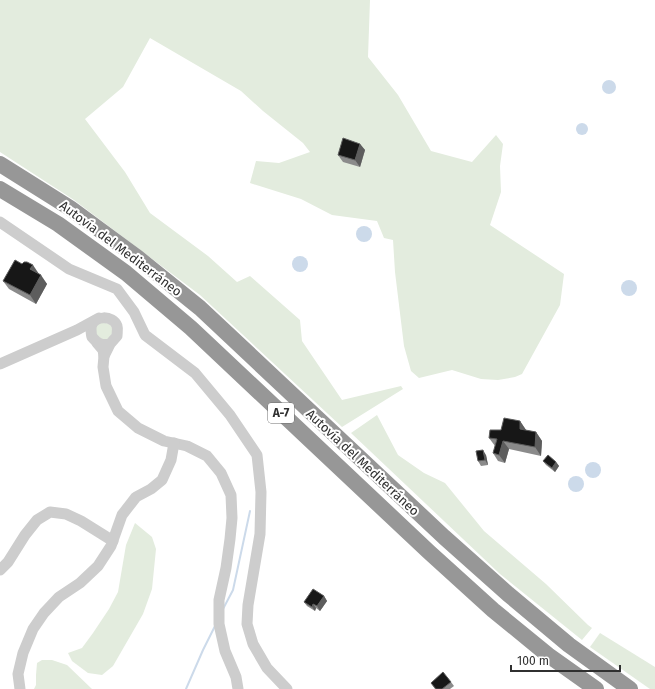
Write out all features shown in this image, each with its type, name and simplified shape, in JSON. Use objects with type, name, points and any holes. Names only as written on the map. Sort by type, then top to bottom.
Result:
[{"type":"highway","name":"Autovía del Mediterráneo","points":[[0,164],[70,208],[138,258],[200,308],[444,537],[508,594],[569,645],[630,689]]},
{"type":"highway","name":"Autovía del Mediterráneo","points":[[0,189],[58,224],[126,273],[191,328],[429,552],[493,610],[548,655],[596,689]]},
{"type":"street","points":[[0,222],[69,269],[117,289],[134,312],[146,335],[195,372],[230,415],[257,455],[261,492],[260,534],[248,605],[248,624],[253,644],[267,668],[287,689]]},
{"type":"street","points":[[94,340],[91,327],[99,318]]},
{"type":"street","points":[[0,364],[77,330],[99,318],[106,318],[113,321],[117,326],[117,336],[110,344],[104,356]]},
{"type":"street","points":[[77,330],[86,331],[103,350],[103,367],[106,386],[118,411],[138,428],[164,441],[187,446],[207,456],[221,473],[231,495],[232,518],[230,539],[226,568],[218,600],[219,624],[225,651],[236,677],[238,689]]},
{"type":"street","points":[[94,340],[105,345],[110,344]]},
{"type":"street","points":[[20,689],[18,674],[23,653],[33,629],[44,613],[59,598],[80,583],[98,566],[113,541],[122,515],[136,497],[151,489],[162,480],[171,460],[174,443]]},
{"type":"street","points":[[0,570],[8,562],[25,534],[36,520],[50,512],[66,514],[81,521],[113,541]]},
{"type":"shaded area","points":[[0,0],[370,0],[368,57],[398,95],[431,151],[472,162],[496,135],[503,144],[500,166],[501,192],[490,225],[564,274],[560,305],[522,374],[515,377],[498,380],[481,379],[452,370],[419,378],[411,371],[404,346],[395,272],[393,240],[384,238],[377,221],[332,215],[301,199],[250,183],[256,161],[279,163],[310,152],[303,143],[241,91],[150,38],[123,87],[85,119],[125,172],[150,213],[208,256],[237,282],[250,276],[300,320],[302,341],[342,400],[401,386],[403,389],[342,427],[200,295],[74,200],[0,152]]},
{"type":"shaded area","points":[[101,322],[110,324],[112,328],[113,332],[108,340],[99,340],[94,328]]},
{"type":"shaded area","points":[[377,415],[398,455],[424,473],[445,483],[484,531],[546,584],[592,628],[582,640],[500,574],[351,433]]},
{"type":"shaded area","points":[[135,523],[152,537],[156,549],[152,589],[143,614],[113,666],[102,675],[88,673],[72,661],[68,653],[82,648],[109,609],[118,592],[126,545]]},
{"type":"shaded area","points":[[600,633],[655,667],[655,689],[650,689],[590,647]]},
{"type":"shaded area","points":[[42,660],[52,660],[67,665],[92,689],[34,689],[36,685],[37,663]]},
{"type":"water","points":[[609,80],[614,82],[616,87],[614,92],[609,94],[604,92],[602,87],[604,82]]},
{"type":"water","points":[[584,123],[587,124],[587,134],[580,135],[577,134],[576,127],[577,124]]},
{"type":"water","points":[[361,226],[367,226],[372,231],[370,240],[367,242],[361,242],[356,237],[356,231]]},
{"type":"water","points":[[297,256],[303,256],[308,261],[306,270],[303,272],[297,272],[292,267],[292,261]]},
{"type":"water","points":[[626,280],[632,280],[637,285],[635,294],[632,296],[626,296],[621,291],[621,285]]},
{"type":"water","points":[[590,462],[596,462],[601,467],[599,476],[596,478],[590,478],[585,473],[585,467]]},
{"type":"water","points":[[573,476],[579,476],[584,481],[582,490],[579,492],[573,492],[568,487],[568,481]]},
{"type":"building","points":[[343,138],[360,144],[355,160],[338,155]]},
{"type":"building","points":[[15,260],[22,264],[27,262],[33,265],[30,269],[41,275],[30,295],[3,281]]},
{"type":"building","points":[[504,418],[520,421],[520,429],[536,432],[535,447],[503,441],[499,455],[493,453],[497,439],[489,438],[490,430],[501,430]]},
{"type":"building","points":[[483,450],[485,460],[478,461],[476,451]]},
{"type":"building","points":[[548,455],[556,462],[552,468],[543,461]]},
{"type":"building","points":[[313,589],[324,596],[317,606],[313,604],[312,607],[304,602]]},
{"type":"building","points":[[443,672],[451,682],[442,689],[436,689],[431,683]]},
{"type":"waterway","points":[[223,609],[233,590],[250,511]]},
{"type":"waterway","points":[[186,689],[215,626]]}]
